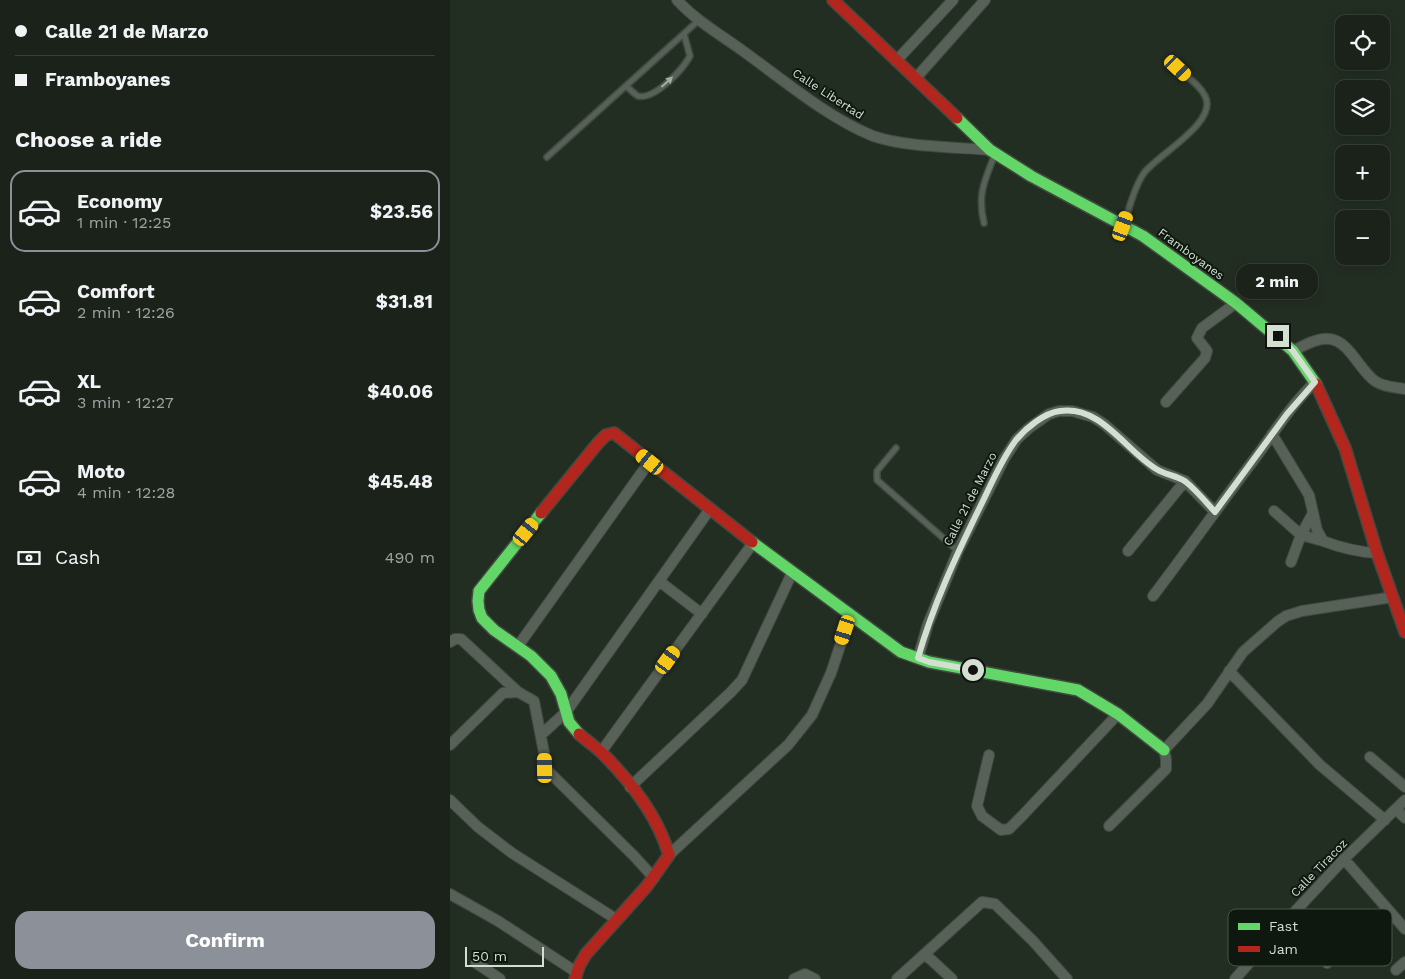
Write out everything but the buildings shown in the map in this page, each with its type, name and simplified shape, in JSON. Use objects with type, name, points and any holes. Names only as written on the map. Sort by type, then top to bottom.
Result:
[{"type":"street","name":"Framboyanes","points":[[832,0],[992,152],[1032,176],[1143,236],[1236,303],[1278,336],[1293,351],[1315,382],[1344,448],[1377,554],[1405,632]]},
{"type":"street","points":[[896,61],[953,0]]},
{"type":"street","points":[[915,79],[985,0]]},
{"type":"street","name":"Calle Libertad","points":[[679,1],[700,20],[815,103],[873,136],[896,142],[992,152]]},
{"type":"street","points":[[1166,402],[1205,358],[1207,351],[1197,338],[1202,328],[1236,303]]},
{"type":"street","points":[[1293,351],[1320,339],[1331,338],[1343,345],[1374,380],[1382,385],[1405,389]]},
{"type":"street","points":[[1153,596],[1202,532],[1287,414],[1315,382]]},
{"type":"street","name":"Calle 21 de Marzo","points":[[918,658],[928,624],[958,551],[1004,459],[1017,439],[1049,414],[1072,411],[1093,417],[1104,424],[1157,470],[1185,482],[1215,512]]},
{"type":"street","points":[[669,855],[667,846],[659,831],[630,787],[601,752],[571,726],[562,695],[551,676],[518,646],[488,626],[480,614],[476,601],[479,591],[598,443],[606,435],[614,433],[792,573],[901,652],[929,662],[1078,690],[1118,714],[1164,750],[1166,769],[1109,826]]},
{"type":"street","points":[[1272,434],[1308,495],[1317,530],[1323,541]]},
{"type":"street","points":[[518,646],[650,462]]},
{"type":"street","points":[[1128,551],[1185,482]]},
{"type":"street","points":[[541,735],[566,712],[710,509]]},
{"type":"street","points":[[1274,511],[1301,535],[1338,547],[1377,554]]},
{"type":"street","points":[[1291,562],[1301,535],[1313,513]]},
{"type":"street","points":[[601,752],[753,543]]},
{"type":"street","points":[[630,787],[742,680],[792,573]]},
{"type":"street","points":[[659,581],[702,614]]},
{"type":"street","points":[[1164,750],[1207,704],[1242,652],[1276,622],[1286,616],[1302,611],[1393,597]]},
{"type":"street","points":[[450,894],[498,921],[575,976],[585,955],[654,878],[669,855],[788,745],[812,715],[831,673],[850,616]]},
{"type":"street","points":[[450,642],[455,639],[461,639],[518,692],[534,701],[545,768],[654,878]]},
{"type":"street","points":[[1229,671],[1320,765],[1385,820]]},
{"type":"street","points":[[450,745],[503,693],[518,692]]},
{"type":"street","points":[[989,755],[977,806],[982,816],[1001,830],[1008,829],[1118,714]]},
{"type":"street","points":[[1370,757],[1405,787]]},
{"type":"street","points":[[450,800],[478,827],[512,853],[616,919]]},
{"type":"street","name":"Calle Tiracoz","points":[[1297,909],[1344,859],[1405,800]]},
{"type":"street","points":[[1396,809],[1405,818]]},
{"type":"street","points":[[1344,859],[1388,909]]},
{"type":"street","points":[[897,979],[982,902],[995,904],[1033,941],[1067,979]]},
{"type":"street","points":[[1392,914],[1405,929]]},
{"type":"street","points":[[926,954],[952,979]]},
{"type":"street","points":[[476,962],[500,979]]},
{"type":"street","points":[[1396,970],[1405,962]]},
{"type":"street","name":"Calle Tiracoz","points":[[1235,979],[1246,966]]},
{"type":"street","points":[[794,979],[805,974],[815,979]]},
{"type":"lane","points":[[547,156],[700,20]]},
{"type":"lane","points":[[626,86],[636,95],[646,97],[660,89],[678,73],[690,56],[684,34]]},
{"type":"lane","points":[[1123,226],[1144,172],[1203,119],[1208,105],[1206,97],[1201,90],[1178,68]]},
{"type":"lane","points":[[984,223],[980,207],[992,152]]},
{"type":"lane","points":[[896,448],[877,470],[877,480],[958,551]]},
{"type":"traffic: fast","points":[[957,118],[990,150],[1031,176],[1143,236],[1236,303],[1293,351],[1316,384]]},
{"type":"traffic: fast","points":[[541,513],[479,591],[479,610],[482,618],[494,630],[531,656],[551,676],[561,694],[569,722],[579,734]]},
{"type":"traffic: fast","points":[[752,542],[901,652],[929,662],[1078,690],[1118,714],[1164,750]]},
{"type":"traffic: jam","points":[[833,0],[957,118]]},
{"type":"traffic: jam","points":[[1316,384],[1345,448],[1377,553],[1405,632]]},
{"type":"traffic: jam","points":[[541,513],[598,443],[606,435],[614,433],[752,542]]},
{"type":"traffic: jam","points":[[575,979],[579,966],[586,954],[647,886],[669,855],[658,827],[633,788],[603,754],[579,734]]},
{"type":"route","points":[[973,670],[929,662],[918,658],[928,624],[958,551],[1004,459],[1017,439],[1049,414],[1060,411],[1072,411],[1093,417],[1104,424],[1157,470],[1185,482],[1215,512],[1287,414],[1306,390],[1315,382],[1293,351],[1278,336]]}]
